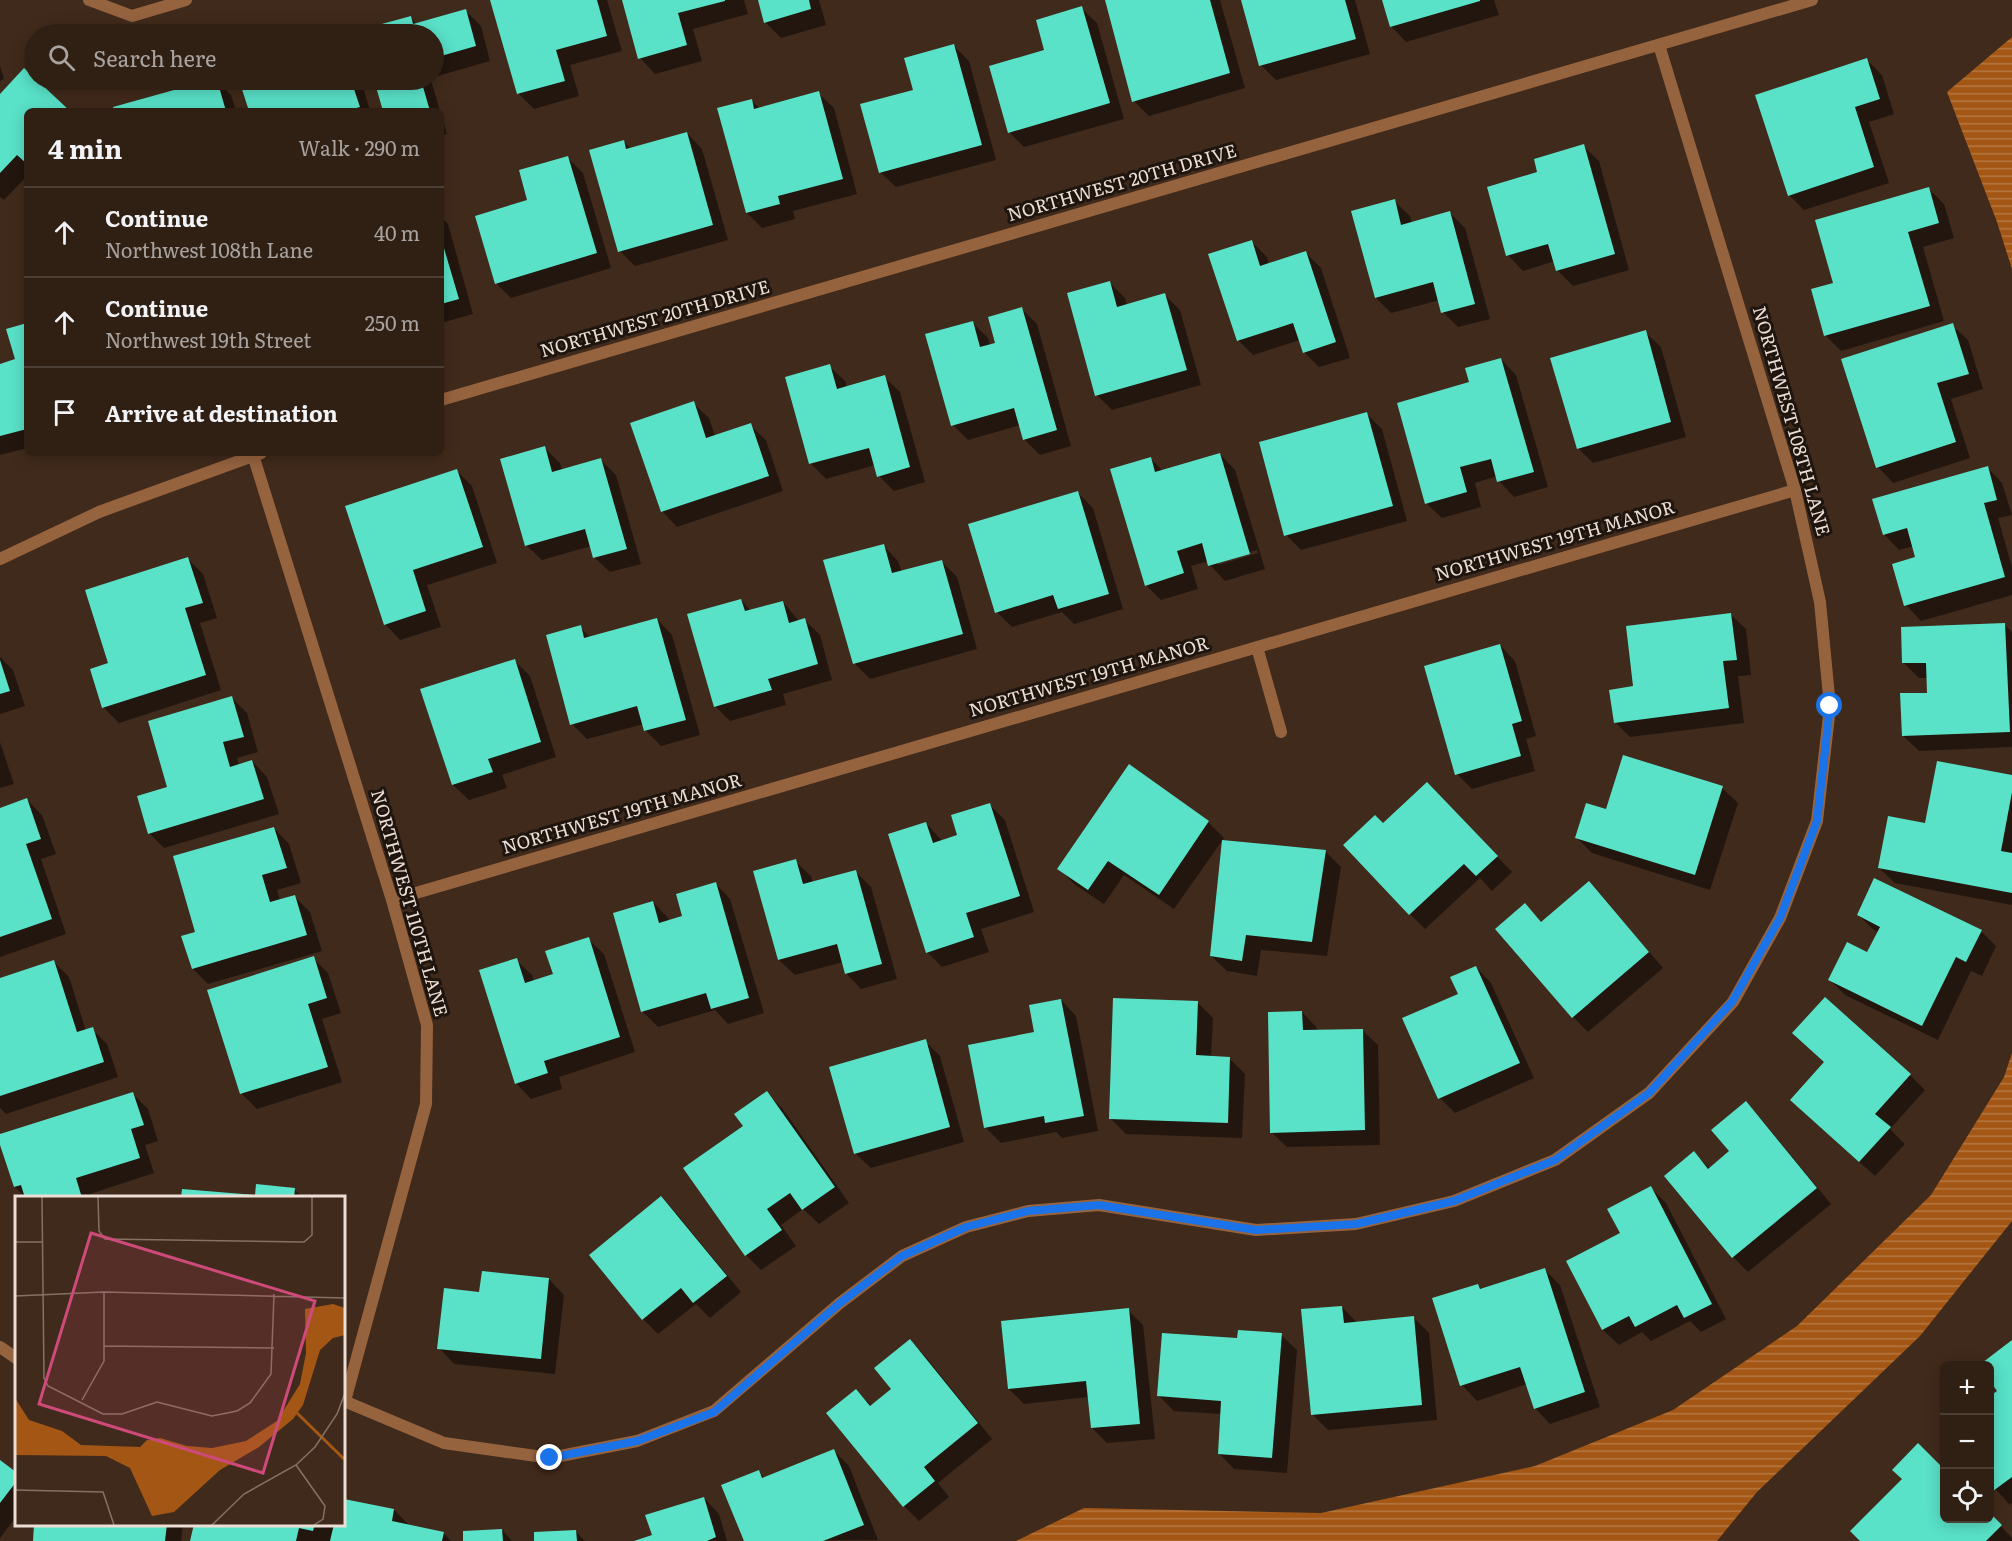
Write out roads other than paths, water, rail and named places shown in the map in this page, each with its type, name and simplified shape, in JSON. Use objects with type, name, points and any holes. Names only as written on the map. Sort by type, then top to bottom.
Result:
[{"type":"street","points":[[89,0],[132,16],[186,0]]},
{"type":"street","name":"NORTHWEST 20TH DRIVE","points":[[444,399],[1812,0]]},
{"type":"street","name":"NORTHWEST 108TH LANE","points":[[345,1401],[444,1443],[550,1458],[637,1441],[714,1412],[840,1303],[902,1256],[966,1227],[1028,1211],[1099,1205],[1256,1230],[1356,1224],[1454,1201],[1555,1160],[1649,1093],[1732,1002],[1780,918],[1817,821],[1830,706],[1820,602],[1795,490],[1659,45]]},
{"type":"street","points":[[0,559],[99,512],[252,456]]},
{"type":"street","name":"NORTHWEST 110TH LANE","points":[[258,456],[392,900],[427,1025],[426,1104],[345,1397]]},
{"type":"street","name":"NORTHWEST 19TH MANOR","points":[[392,900],[1795,490]]},
{"type":"street","points":[[1257,647],[1281,732]]},
{"type":"street","points":[[0,1347],[15,1357]]}]
